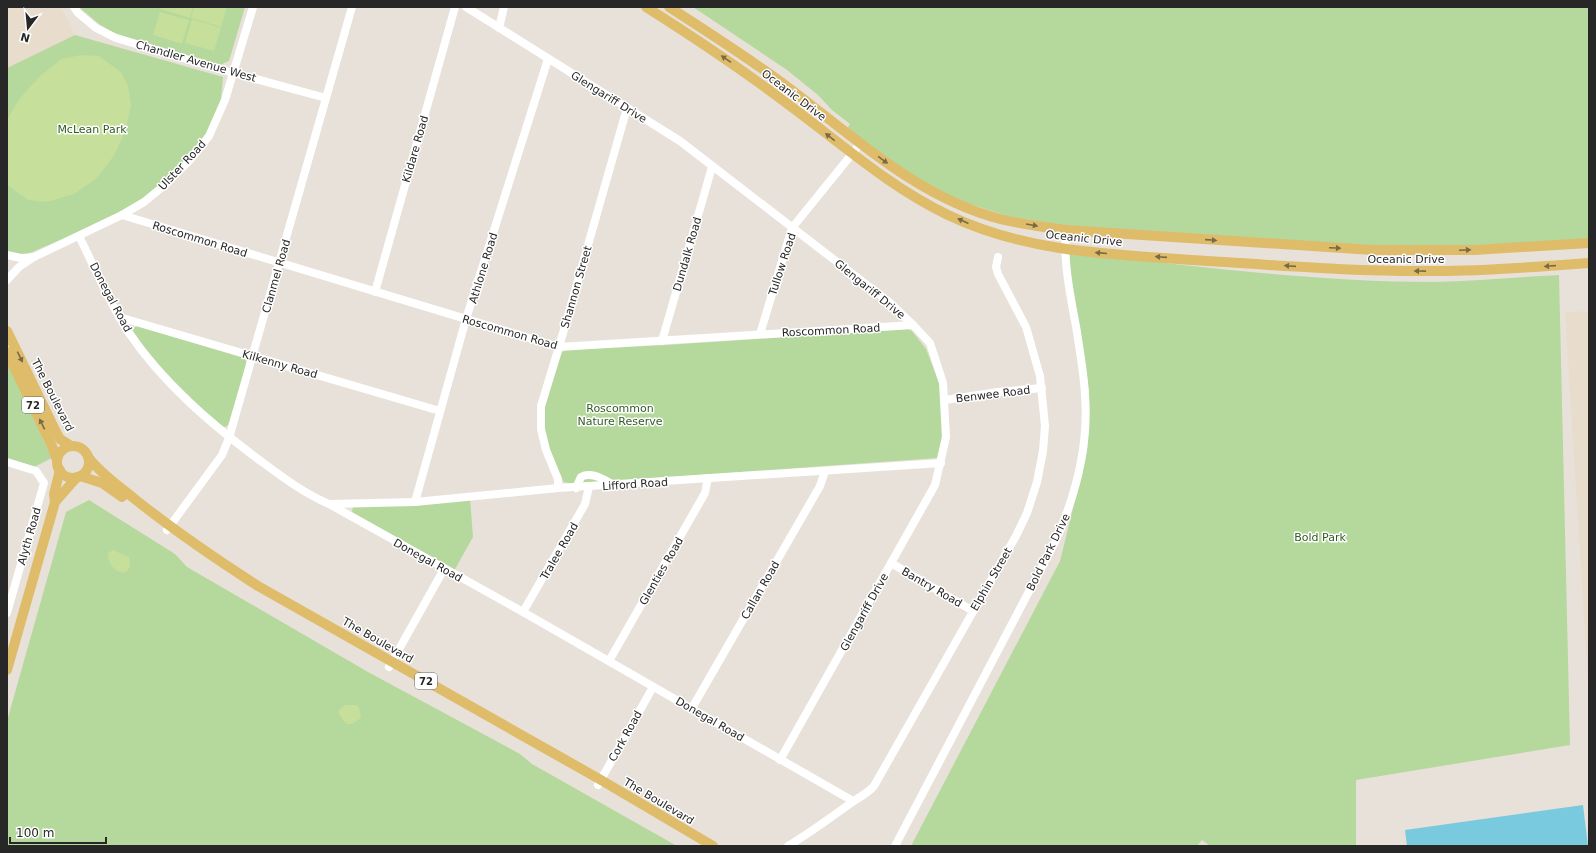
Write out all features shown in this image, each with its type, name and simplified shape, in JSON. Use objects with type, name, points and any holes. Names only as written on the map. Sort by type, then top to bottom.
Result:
[{"type":"main road","name":"Oceanic Drive","points":[[646,7],[732,63],[791,106],[883,178],[911,196],[960,220],[990,232],[1019,241],[1064,249],[1245,263],[1365,270],[1437,271],[1589,263]]},
{"type":"main road","name":"Oceanic Drive","points":[[669,7],[758,65],[860,144],[919,184],[953,202],[1000,219],[1039,227],[1066,230],[1373,250],[1474,250],[1589,243]]},
{"type":"main road","name":"The Boulevard","points":[[7,330],[56,432],[60,438],[71,446]]},
{"type":"main road","name":"The Boulevard","points":[[7,352],[52,446],[58,465]]},
{"type":"main road","name":"72","points":[[71,446],[84,449],[88,457]]},
{"type":"main road","points":[[56,502],[54,494],[58,456],[63,449],[71,446]]},
{"type":"main road","name":"The Boulevard","points":[[88,457],[109,479],[168,528]]},
{"type":"main road","points":[[7,670],[56,502],[87,469],[89,461],[88,457]]},
{"type":"main road","name":"72","points":[[58,465],[68,477],[79,476]]},
{"type":"main road","name":"The Boulevard","points":[[79,476],[102,483],[258,586],[390,664],[713,846]]},
{"type":"main road","name":"The Boulevard","points":[[599,782],[702,846]]},
{"type":"street","name":"Chandler Avenue West","points":[[74,7],[78,13],[96,28],[116,38],[220,69],[326,98]]},
{"type":"street","name":"Ulster Road","points":[[7,280],[19,267],[34,257],[122,215],[144,202],[166,184],[190,160],[209,136],[225,100],[252,7]]},
{"type":"street","name":"Clanmel Road","points":[[168,528],[222,455],[230,438],[352,7]]},
{"type":"street","name":"Kildare Road","points":[[375,292],[455,7]]},
{"type":"street","name":"Glengariff Drive","points":[[466,7],[680,141],[889,302],[930,343],[943,383],[945,400],[946,437],[935,485],[780,760]]},
{"type":"street","points":[[499,28],[504,7]]},
{"type":"street","points":[[650,7],[658,14]]},
{"type":"street","name":"Athlone Road","points":[[415,502],[466,319],[548,58]]},
{"type":"street","name":"Shannon Street","points":[[558,488],[558,479],[546,450],[541,429],[541,406],[559,348],[627,108]]},
{"type":"street","name":"Tullow Road","points":[[760,334],[792,228],[860,144]]},
{"type":"street","name":"Dundalk Road","points":[[662,341],[712,167]]},
{"type":"street","name":"Roscommon Road","points":[[122,215],[559,348],[913,325]]},
{"type":"street","name":"Bold Park Drive","points":[[895,846],[1056,542],[1068,513],[1078,480],[1084,445],[1086,396],[1064,249],[1066,230]]},
{"type":"street","name":"Donegal Road","points":[[79,236],[119,317],[152,364],[176,390],[230,438],[309,495],[329,504],[524,612],[853,801]]},
{"type":"street","name":"Ulster Road","points":[[7,255],[21,258],[34,257]]},
{"type":"street","name":"Elphin Street","points":[[788,846],[812,832],[853,801],[869,792],[879,779],[1016,536],[1027,513],[1039,472],[1044,438],[1045,426],[1042,388],[1031,339],[998,274],[996,268],[998,257]]},
{"type":"street","name":"Kilkenny Road","points":[[119,317],[440,411]]},
{"type":"street","name":"Benwee Road","points":[[945,400],[998,392],[1042,388]]},
{"type":"street","name":"Alyth Road","points":[[7,462],[36,471],[44,483],[7,613]]},
{"type":"street","name":"Lifford Road","points":[[329,504],[415,502],[558,488],[941,463]]},
{"type":"street","name":"Callan Road","points":[[692,708],[820,486],[825,471]]},
{"type":"street","points":[[576,488],[581,477],[588,475],[602,479],[614,485]]},
{"type":"street","name":"Glenties Road","points":[[609,661],[705,494],[708,478]]},
{"type":"street","name":"Tralee Road","points":[[524,612],[586,504],[589,487]]},
{"type":"street","name":"Bantry Road","points":[[891,563],[973,611]]},
{"type":"street","points":[[390,664],[444,569]]},
{"type":"street","name":"Cork Road","points":[[599,782],[653,687]]},
{"type":"shaded area","points":[[7,7],[61,7],[75,35],[7,68]]},
{"type":"shaded area","points":[[1589,311],[1589,700],[1565,312]]},
{"type":"green space","points":[[79,7],[245,7],[229,61],[220,65],[114,33],[99,24]]},
{"type":"green space","points":[[161,7],[193,7],[190,18],[160,9]]},
{"type":"green space","points":[[194,7],[227,7],[221,27],[191,18]]},
{"type":"green space","points":[[693,7],[1589,7],[1589,240],[1432,247],[1373,247],[1066,226],[1007,216],[955,199],[921,181],[847,129],[850,124],[787,70]]},
{"type":"green space","points":[[160,12],[189,20],[182,44],[153,35]]},
{"type":"green space","points":[[192,19],[221,28],[214,51],[185,43]]},
{"type":"green space","name":"McLean Park","points":[[75,35],[223,77],[221,99],[207,133],[165,182],[142,199],[121,211],[67,237],[25,255],[7,252],[7,68]]},
{"type":"green space","points":[[81,55],[99,56],[121,72],[128,85],[131,106],[125,132],[114,156],[96,179],[74,194],[47,202],[28,200],[7,185],[8,118],[20,98],[41,75],[61,59]]},
{"type":"green space","name":"Bold Park","points":[[1066,252],[1250,272],[1342,279],[1434,282],[1559,275],[1570,745],[1356,780],[1356,846],[1210,846],[1202,840],[1197,846],[911,846],[1060,561],[1087,452],[1089,422],[1089,392],[1085,362]]},
{"type":"green space","points":[[138,326],[244,358],[247,363],[228,425],[225,427],[220,426],[152,357],[133,331],[135,327]]},
{"type":"green space","name":"Roscommon Nature Reserve","points":[[908,329],[912,331],[926,349],[941,388],[942,446],[937,458],[572,484],[564,482],[560,476],[545,435],[544,410],[562,352],[566,350]]},
{"type":"green space","points":[[7,361],[52,458],[34,467],[7,460]]},
{"type":"green space","points":[[470,498],[473,537],[454,571],[352,512],[353,507]]},
{"type":"green space","points":[[89,500],[175,554],[187,567],[368,672],[520,754],[532,764],[677,846],[7,846],[7,721],[66,512]]},
{"type":"green space","points":[[113,550],[129,557],[130,565],[126,572],[115,570],[109,561],[108,553]]},
{"type":"green space","points":[[345,705],[356,705],[359,707],[361,718],[352,724],[346,724],[339,714],[339,710]]},
{"type":"water","points":[[1583,805],[1588,846],[1407,846],[1405,830]]}]
